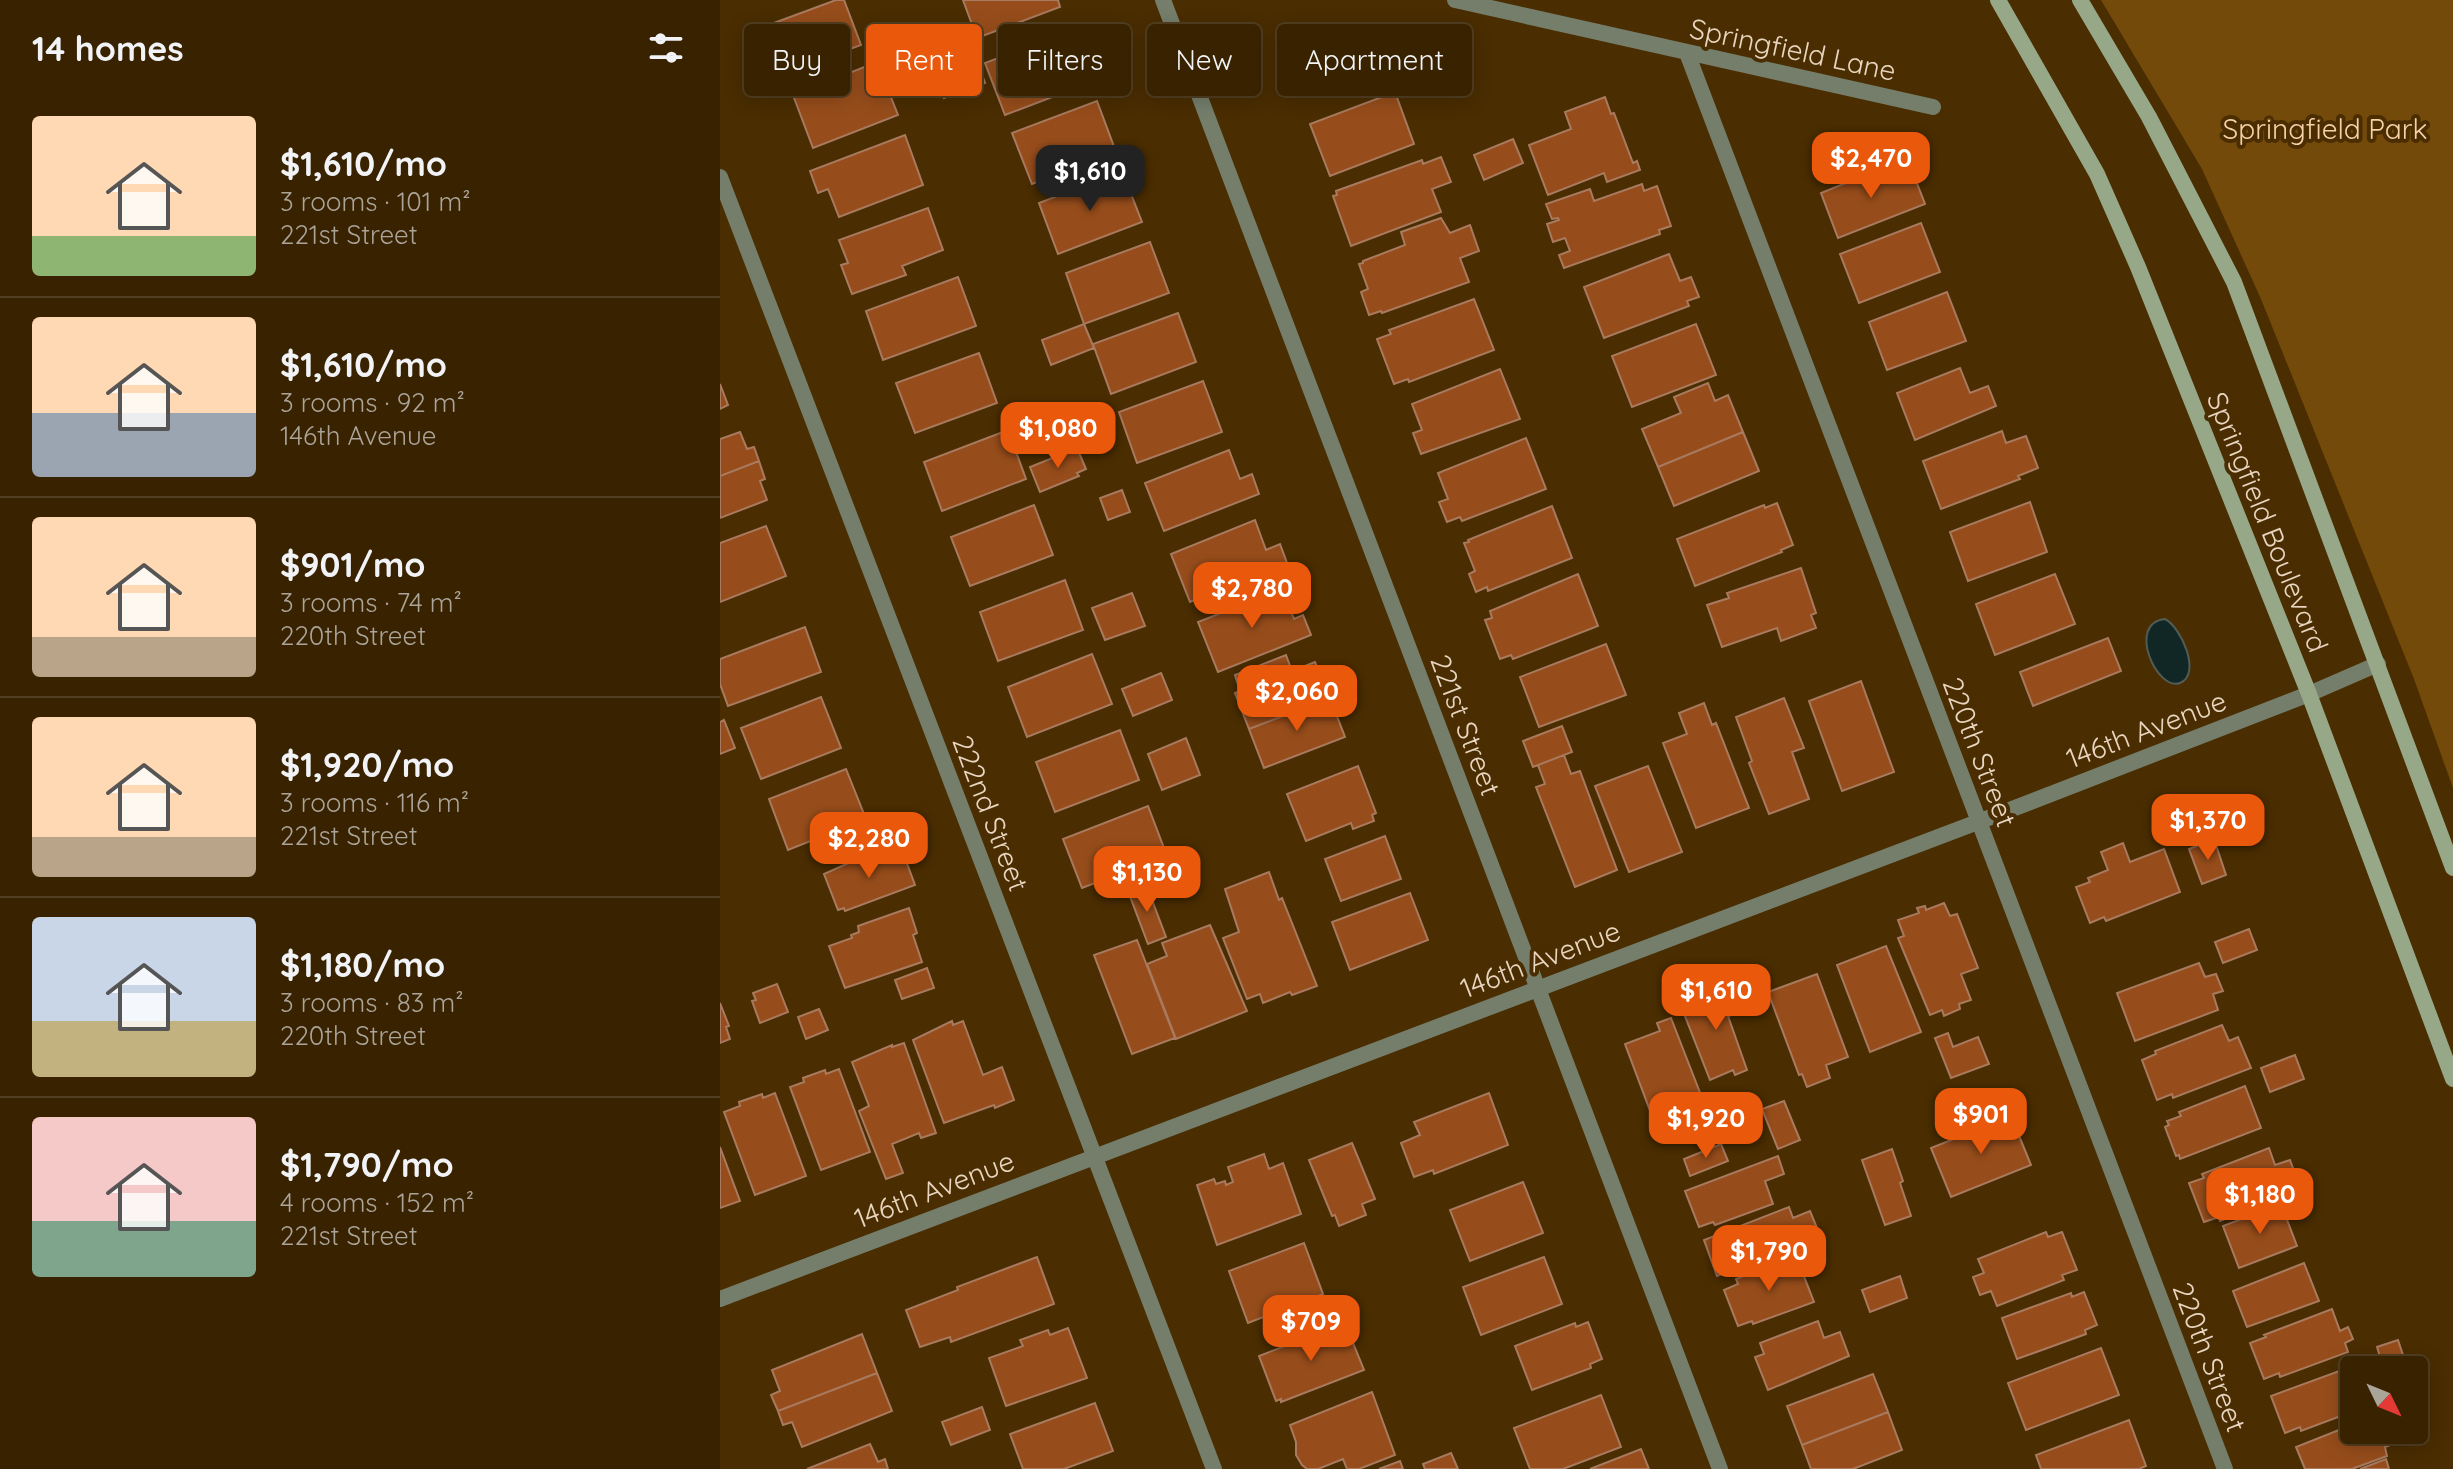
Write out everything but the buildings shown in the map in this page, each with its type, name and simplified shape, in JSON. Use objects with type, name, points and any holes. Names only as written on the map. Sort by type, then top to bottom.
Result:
[{"type":"street","name":"221st Street","points":[[1163,0],[1720,1469]]},
{"type":"street","name":"Springfield Lane","points":[[1455,0],[1933,107]]},
{"type":"street","name":"Springfield Boulevard","points":[[1998,0],[2097,174],[2144,282],[2309,694],[2453,1079]]},
{"type":"street","name":"Springfield Boulevard","points":[[2080,0],[2149,117],[2234,282],[2453,868]]},
{"type":"street","name":"220th Street","points":[[1687,53],[2225,1469]]},
{"type":"street","name":"222nd Street","points":[[720,177],[1214,1469]]},
{"type":"street","name":"146th Avenue","points":[[720,1299],[1979,821],[2309,694],[2378,664]]},
{"type":"green space","name":"Springfield Park","points":[[2101,0],[2453,0],[2453,788],[2414,679],[2261,299],[2202,169]]},
{"type":"water","points":[[2165,619],[2177,631],[2187,651],[2189,670],[2180,683],[2171,683],[2162,677],[2149,656],[2148,632],[2154,623]]}]
